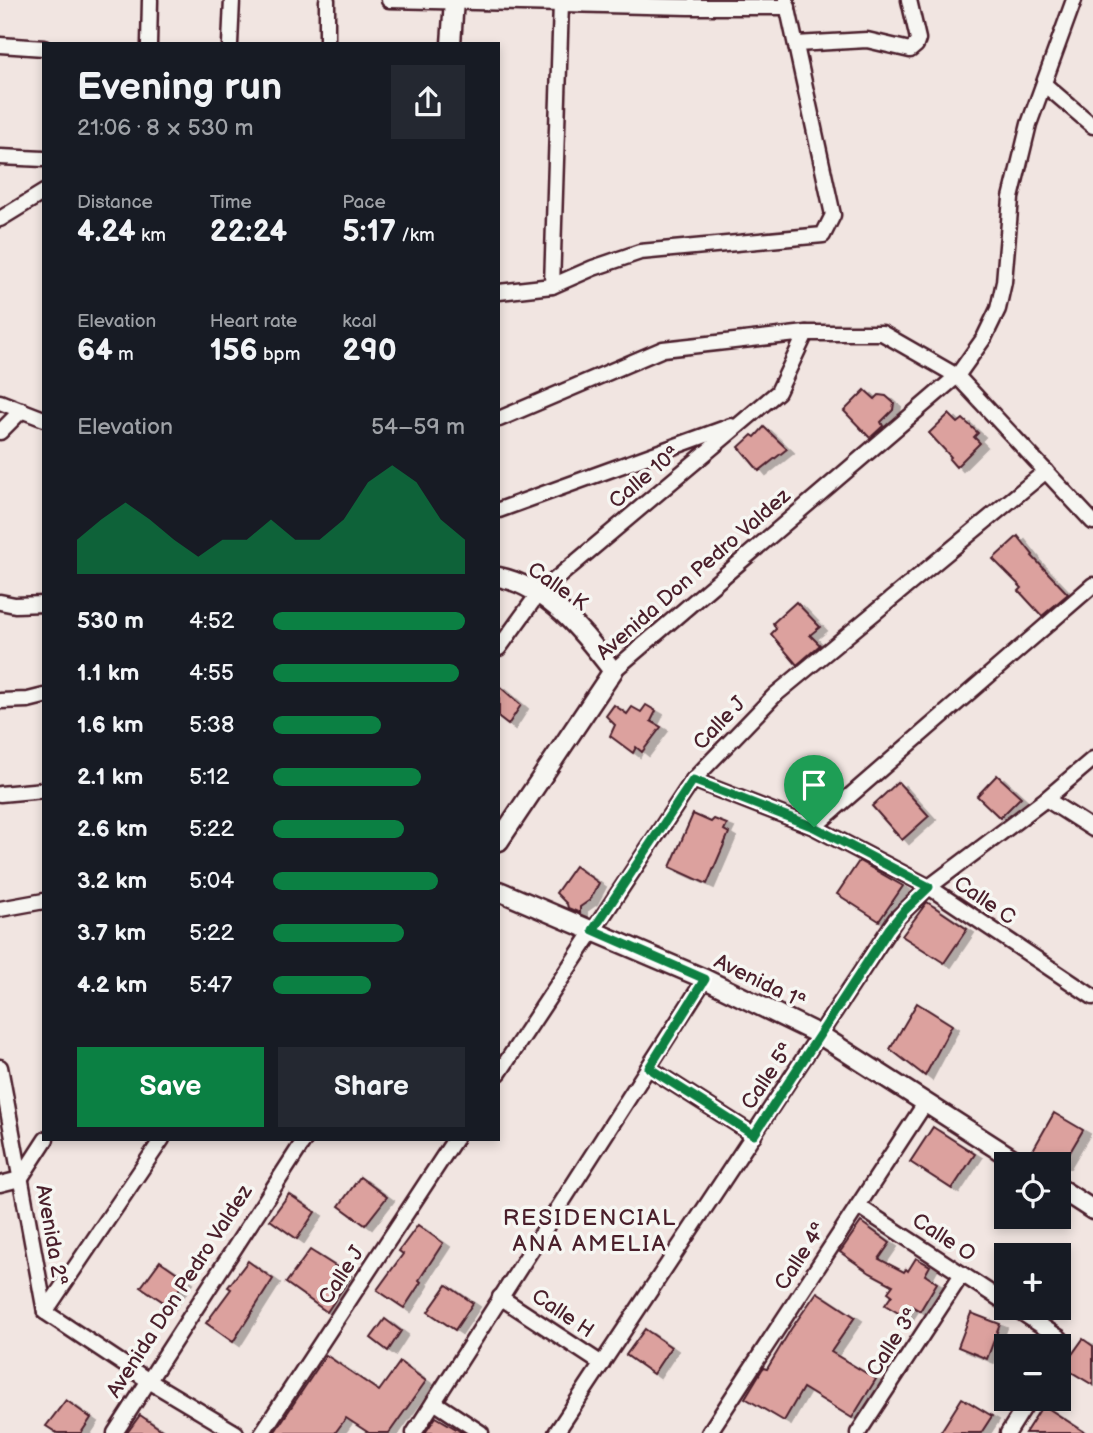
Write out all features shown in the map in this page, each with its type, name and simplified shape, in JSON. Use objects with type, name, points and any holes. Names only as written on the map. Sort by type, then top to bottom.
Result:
[{"type":"street","points":[[149,0],[149,42]]},
{"type":"street","points":[[230,42],[232,0]]},
{"type":"street","points":[[327,0],[327,42]]},
{"type":"street","points":[[389,0],[787,4],[833,215],[823,235],[640,252],[552,286],[500,292]]},
{"type":"street","points":[[796,44],[867,40],[910,50],[918,39],[909,0]]},
{"type":"street","name":"Avenida Don Pedro Valdez","points":[[500,840],[614,671],[957,376],[984,338],[998,309],[1004,282],[1011,198],[1029,124],[1074,0]]},
{"type":"street","points":[[451,42],[454,1]]},
{"type":"street","points":[[552,286],[561,3]]},
{"type":"street","points":[[0,45],[42,48]]},
{"type":"street","points":[[1044,84],[1093,126]]},
{"type":"street","points":[[0,157],[42,159]]},
{"type":"street","points":[[0,219],[42,193]]},
{"type":"street","points":[[500,419],[663,349],[806,333],[882,333],[957,376],[1093,522]]},
{"type":"street","name":"Calle 10ª","points":[[500,647],[538,594],[778,392],[806,333]]},
{"type":"street","points":[[0,402],[42,418]]},
{"type":"street","points":[[0,432],[22,410]]},
{"type":"street","points":[[500,510],[743,421]]},
{"type":"street","name":"Calle J","points":[[500,1071],[693,780],[775,695],[1045,471]]},
{"type":"street","name":"Calle K","points":[[500,577],[538,594],[580,628],[614,671]]},
{"type":"street","points":[[814,827],[1093,585]]},
{"type":"street","points":[[0,602],[15,605],[42,604]]},
{"type":"street","points":[[0,701],[42,696]]},
{"type":"street","name":"Calle 5ª","points":[[556,1433],[889,929],[929,887],[1046,799],[1093,759]]},
{"type":"street","name":"Calle C","points":[[693,780],[814,827],[929,887],[1093,997]]},
{"type":"street","points":[[0,794],[42,790]]},
{"type":"street","points":[[1046,799],[1093,829]]},
{"type":"street","name":"Avenida 1ª","points":[[500,891],[705,979],[821,1035],[1003,1152]]},
{"type":"street","points":[[0,909],[42,901]]},
{"type":"street","points":[[414,1433],[705,979]]},
{"type":"street","name":"Avenida 2ª","points":[[0,1067],[45,1312],[149,1381],[236,1433]]},
{"type":"street","points":[[649,1068],[754,1135]]},
{"type":"street","name":"Calle 4ª","points":[[709,1433],[926,1102]]},
{"type":"street","points":[[0,1184],[20,1179],[45,1141]]},
{"type":"street","points":[[45,1312],[161,1141]]},
{"type":"street","name":"Avenida Don Pedro Valdez","points":[[115,1433],[304,1141]]},
{"type":"street","name":"Calle J","points":[[262,1433],[454,1141]]},
{"type":"street","points":[[1071,1196],[1093,1210]]},
{"type":"street","name":"Calle O","points":[[858,1206],[994,1295]]},
{"type":"street","name":"Calle 3ª","points":[[858,1433],[962,1274]]},
{"type":"street","name":"Calle H","points":[[500,1297],[602,1364]]},
{"type":"street","points":[[1033,1320],[1054,1334]]},
{"type":"street","points":[[434,1402],[481,1433]]},
{"type":"street","points":[[1008,1433],[1022,1411]]},
{"type":"building","points":[[865,390],[875,399],[879,395],[886,396],[894,403],[893,410],[881,422],[883,426],[870,438],[844,411]]},
{"type":"building","points":[[949,414],[958,423],[963,419],[978,433],[974,437],[980,443],[956,467],[949,459],[951,457],[929,433]]},
{"type":"building","points":[[764,427],[787,449],[759,471],[739,447],[752,435],[755,437]]},
{"type":"building","points":[[1018,536],[1032,556],[1068,594],[1042,616],[1019,591],[1022,588],[993,559]]},
{"type":"building","points":[[796,602],[820,627],[810,635],[820,645],[797,665],[771,634],[776,629],[773,623]]},
{"type":"building","points":[[500,687],[521,705],[508,725],[500,719]]},
{"type":"building","points":[[614,705],[627,714],[632,707],[641,712],[646,705],[656,711],[651,721],[661,727],[642,752],[636,747],[633,753],[610,736],[615,725],[606,716]]},
{"type":"building","points":[[997,775],[1021,797],[1000,818],[977,796]]},
{"type":"building","points":[[898,782],[929,816],[902,840],[872,806]]},
{"type":"building","points":[[693,814],[711,822],[714,819],[727,824],[724,830],[729,833],[707,884],[670,867]]},
{"type":"building","points":[[859,861],[903,886],[879,921],[837,894]]},
{"type":"building","points":[[575,866],[599,883],[590,900],[580,907],[580,913],[568,908],[556,893]]},
{"type":"building","points":[[927,902],[967,929],[944,963],[902,936]]},
{"type":"building","points":[[917,1003],[952,1025],[925,1076],[890,1049]]},
{"type":"building","points":[[1054,1113],[1083,1130],[1070,1152],[1032,1152]]},
{"type":"building","points":[[933,1127],[975,1154],[952,1189],[910,1162]]},
{"type":"building","points":[[360,1177],[387,1197],[365,1225],[339,1206]]},
{"type":"building","points":[[289,1194],[315,1212],[297,1239],[270,1220]]},
{"type":"building","points":[[861,1222],[890,1243],[879,1259],[904,1272],[906,1269],[908,1271],[916,1258],[930,1266],[925,1275],[937,1283],[920,1311],[912,1306],[905,1317],[885,1305],[892,1295],[888,1292],[893,1285],[840,1252]]},
{"type":"building","points":[[418,1225],[443,1243],[404,1308],[377,1290],[403,1254],[399,1251]]},
{"type":"building","points":[[310,1250],[351,1276],[327,1312],[286,1283]]},
{"type":"building","points":[[160,1261],[186,1279],[168,1305],[141,1287]]},
{"type":"building","points":[[248,1261],[273,1279],[233,1342],[206,1323]]},
{"type":"building","points":[[447,1285],[473,1303],[455,1330],[428,1312]]},
{"type":"building","points":[[817,1292],[855,1317],[831,1352],[876,1379],[852,1418],[803,1388],[784,1421],[745,1398]]},
{"type":"building","points":[[971,1313],[1000,1324],[994,1334],[987,1359],[958,1347]]},
{"type":"building","points":[[385,1319],[401,1331],[388,1351],[371,1338]]},
{"type":"building","points":[[645,1329],[671,1347],[653,1374],[626,1355]]},
{"type":"building","points":[[1083,1339],[1093,1346],[1093,1385],[1071,1372],[1071,1356]]},
{"type":"building","points":[[326,1355],[379,1391],[400,1362],[426,1381],[389,1433],[369,1433],[346,1418],[335,1433],[274,1433]]},
{"type":"building","points":[[962,1398],[992,1416],[981,1433],[940,1433]]},
{"type":"building","points":[[66,1400],[91,1418],[81,1433],[57,1433],[46,1426]]},
{"type":"building","points":[[1039,1411],[1052,1411],[1086,1433],[1025,1433]]},
{"type":"building","points":[[140,1415],[166,1433],[127,1433]]},
{"type":"building","points":[[436,1417],[463,1433],[425,1433]]},
{"type":"district","name":"RESIDENCIAL ANA AMELIA","points":[[590,1230]]},
{"type":"route","points":[[693,780],[814,827],[929,887],[889,929],[754,1135],[649,1068],[705,979],[593,930],[693,780]]}]
